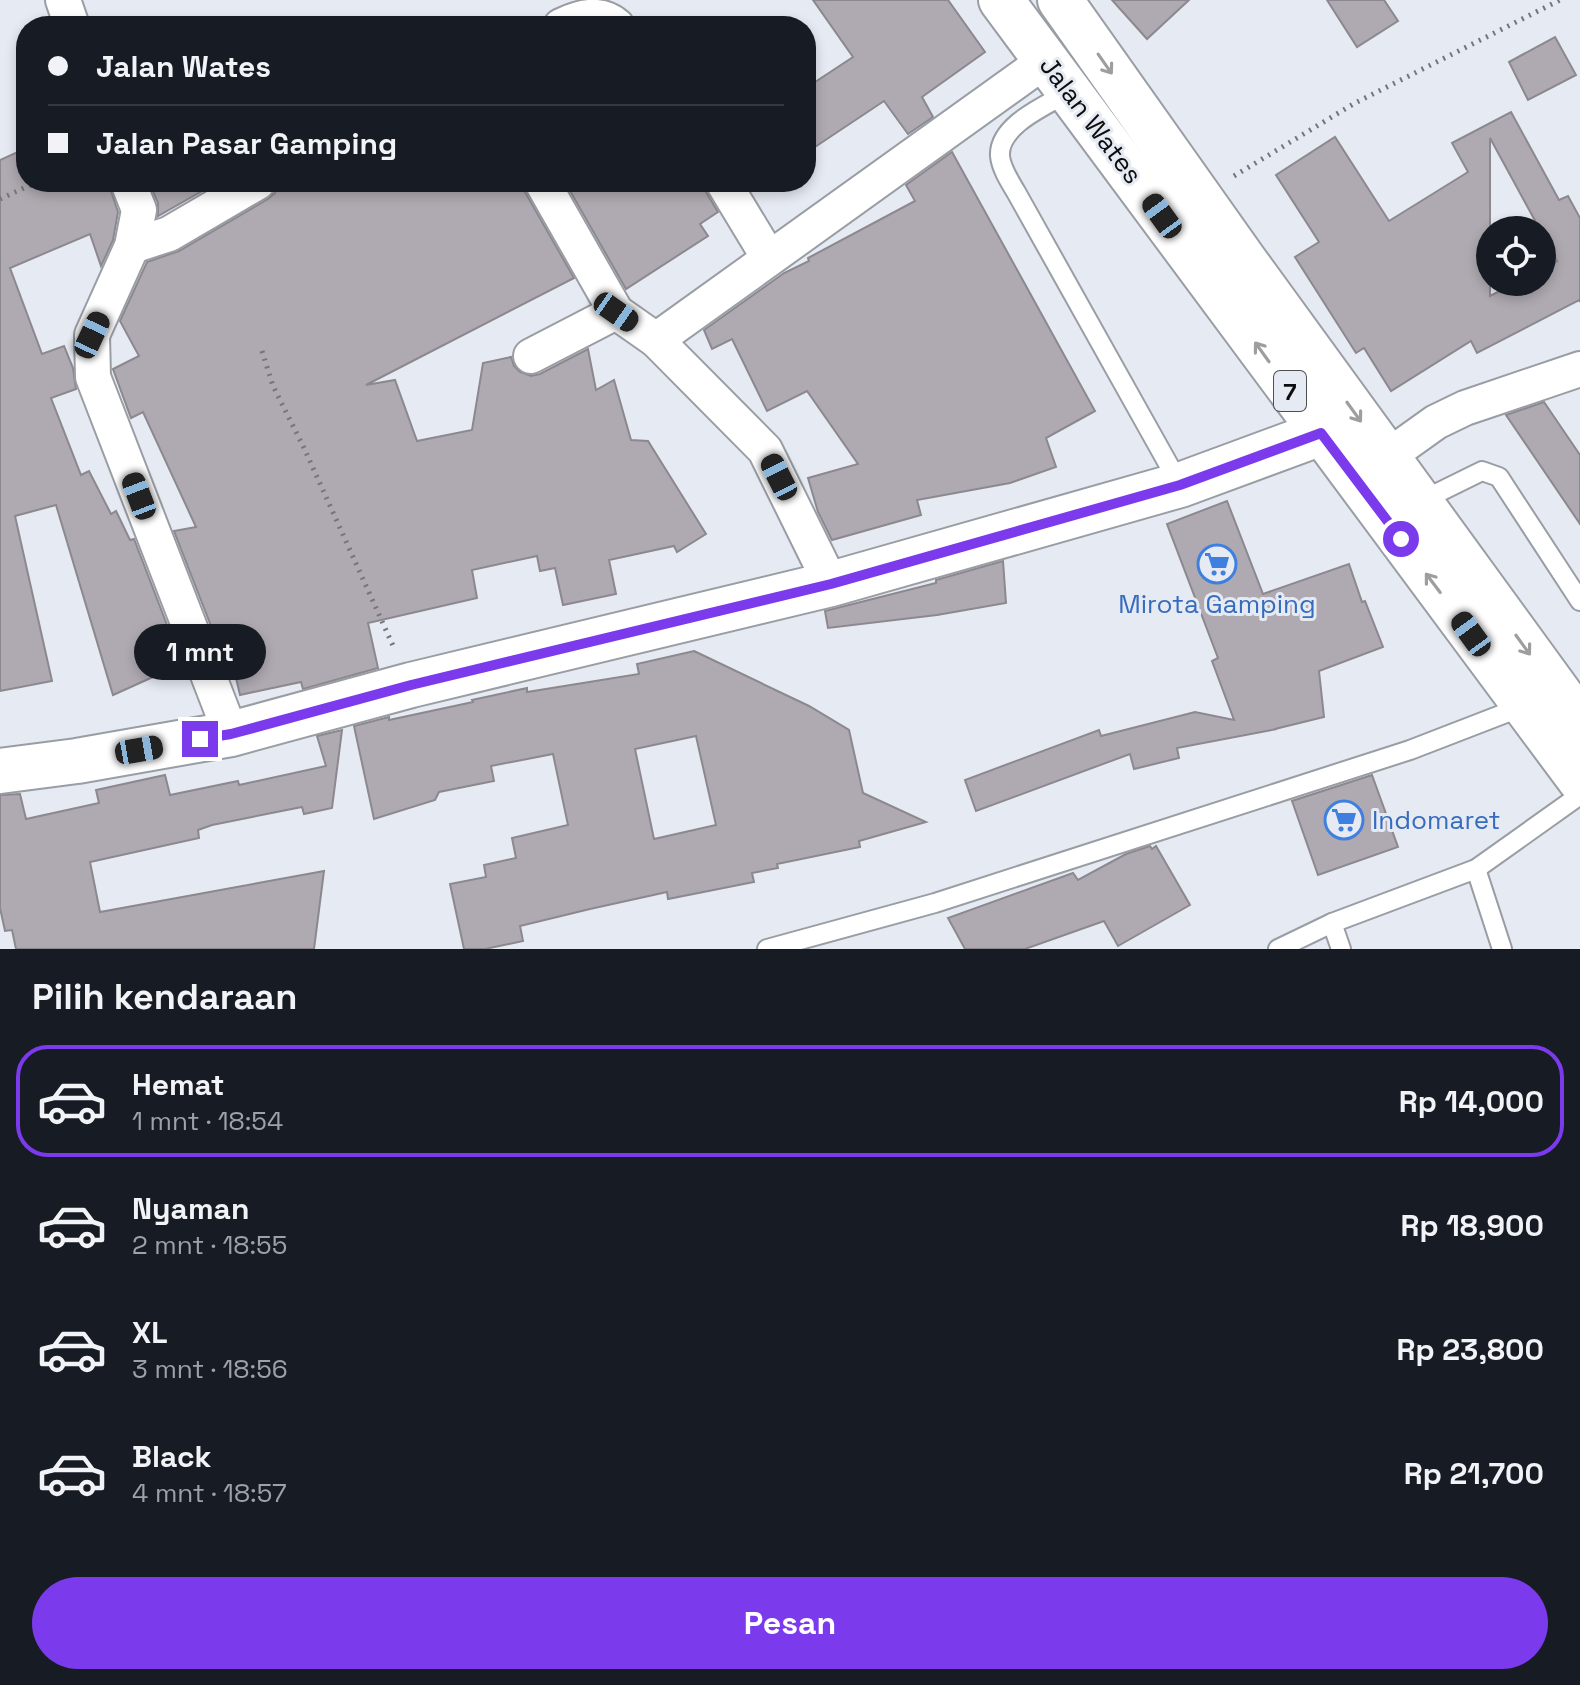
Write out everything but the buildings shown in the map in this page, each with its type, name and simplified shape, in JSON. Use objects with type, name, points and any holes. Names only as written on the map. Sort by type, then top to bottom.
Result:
[{"type":"main road","name":"Jalan Wates","points":[[1001,0],[1321,433],[1561,704]]},
{"type":"main road","name":"Jalan Wates","points":[[1060,0],[1561,704],[1580,780]]},
{"type":"main road","points":[[0,771],[231,734],[411,685],[831,584],[1180,485],[1321,433]]},
{"type":"street","points":[[571,15],[596,16]]},
{"type":"street","points":[[656,340],[769,258],[1058,76]]},
{"type":"street","points":[[132,192],[139,210],[132,246],[92,335],[93,377],[231,734]]},
{"type":"street","points":[[132,246],[169,234],[241,192]]},
{"type":"street","points":[[548,192],[616,312],[656,340],[765,450],[831,584]]},
{"type":"street","points":[[729,192],[769,258]]},
{"type":"street","points":[[531,356],[616,312]]},
{"type":"street","points":[[1387,457],[1436,422],[1465,408],[1580,369]]},
{"type":"lane","points":[[1058,76],[1017,122],[1000,155],[1016,192],[1180,485]]},
{"type":"lane","points":[[1419,502],[1482,471],[1499,477],[1580,601]]},
{"type":"lane","points":[[767,949],[935,903],[1561,704]]},
{"type":"lane","points":[[1278,949],[1332,923],[1476,869],[1580,795]]},
{"type":"lane","points":[[1476,869],[1502,949]]},
{"type":"lane","points":[[1332,923],[1341,949]]},
{"type":"path","points":[[1229,179],[1355,103],[1560,0]]},
{"type":"path","points":[[262,351],[273,386],[411,685]]},
{"type":"place","name":"Mirota Gamping","points":[[1217,564]]},
{"type":"place","name":"Indomaret","points":[[1344,820]]},
{"type":"route","points":[[200,739],[231,734],[411,685],[831,584],[1180,485],[1321,433],[1401,539]]}]
